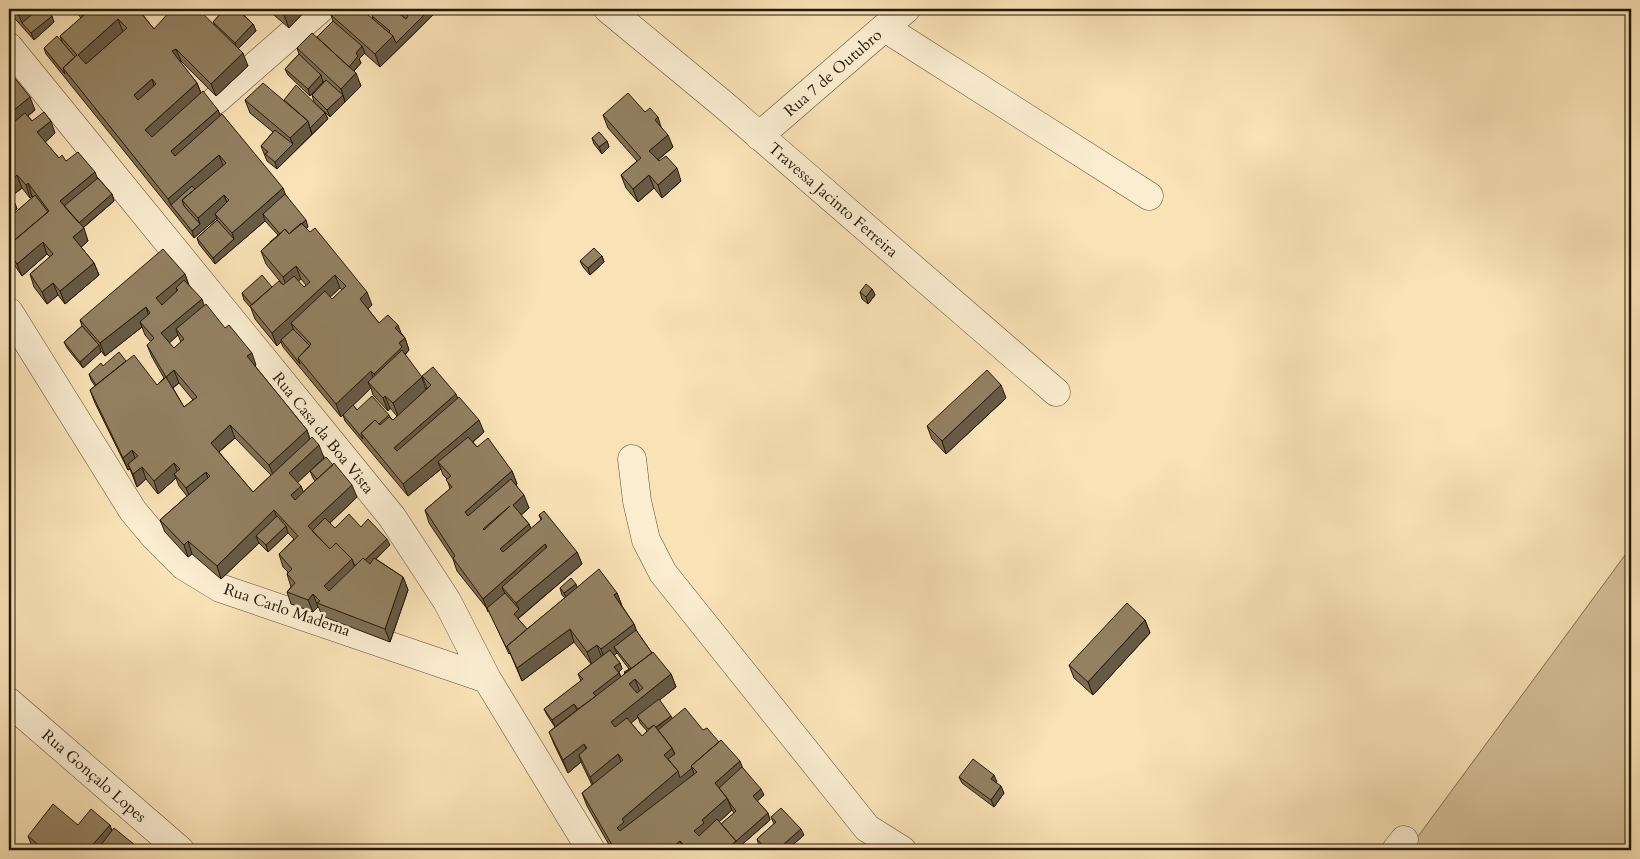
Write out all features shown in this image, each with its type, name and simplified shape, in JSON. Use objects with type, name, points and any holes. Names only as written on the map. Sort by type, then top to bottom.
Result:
[{"type":"street","points":[[216,100],[320,9]]},
{"type":"street","name":"Travessa Jacinto Ferreira","points":[[608,9],[759,136],[1056,392]]},
{"type":"street","name":"Rua 7 de Outubro","points":[[759,136],[906,9]]},
{"type":"street","points":[[885,28],[1148,196]]},
{"type":"street","name":"Rua Casa da Boa Vista","points":[[9,47],[392,517],[448,601],[487,679],[591,850]]},
{"type":"street","name":"Rua Carlo Maderna","points":[[9,312],[133,510],[154,536],[184,566],[220,588],[487,679]]},
{"type":"street","points":[[632,459],[637,501],[646,540],[663,573],[867,828],[902,850]]},
{"type":"street","name":"Rua Gonçalo Lopes","points":[[9,702],[180,850]]},
{"type":"shaded area","points":[[1631,547],[1631,850],[1408,850]]},
{"type":"building","points":[[12,9],[28,9],[19,16]]},
{"type":"building","points":[[38,9],[46,9],[52,16],[31,33],[22,23]]},
{"type":"building","points":[[77,9],[89,9],[82,15]]},
{"type":"building","points":[[91,9],[138,9],[154,29],[172,9],[198,9],[243,53],[211,84],[176,49],[172,51],[197,83],[145,130],[152,137],[203,91],[218,110],[171,151],[175,156],[222,114],[283,188],[232,233],[215,214],[229,200],[224,195],[198,218],[182,200],[226,163],[219,155],[168,199],[63,68],[77,55],[60,36]],"holes":[[[118,19],[127,28],[86,64],[78,55]],[[152,79],[156,84],[138,100],[134,95]]]},
{"type":"building","points":[[225,9],[241,9],[239,11],[253,24],[235,43],[213,22]]},
{"type":"building","points":[[277,9],[290,9],[284,15]]},
{"type":"building","points":[[337,9],[361,9],[393,36],[375,54],[331,15]]},
{"type":"building","points":[[378,9],[393,9],[406,19],[408,16],[400,9],[430,9],[396,43],[390,31],[372,16]]},
{"type":"building","points":[[333,21],[362,46],[356,53],[358,56],[349,67],[317,37]]},
{"type":"building","points":[[312,33],[356,73],[341,89],[297,48]]},
{"type":"building","points":[[57,36],[75,57],[63,68],[65,74],[44,48]]},
{"type":"building","points":[[299,54],[321,75],[308,89],[285,69]]},
{"type":"building","points":[[9,71],[30,97],[9,114]]},
{"type":"building","points":[[326,80],[343,95],[327,110],[312,95]]},
{"type":"building","points":[[263,83],[308,121],[290,138],[245,100]]},
{"type":"building","points":[[296,85],[325,113],[310,128],[308,121],[284,100]]},
{"type":"building","points":[[628,93],[645,112],[650,108],[658,117],[655,120],[668,135],[649,151],[659,161],[666,156],[677,168],[658,185],[649,175],[633,189],[621,175],[641,158],[603,115]]},
{"type":"building","points":[[44,112],[51,121],[37,132],[59,158],[62,155],[66,161],[78,152],[95,172],[60,201],[84,228],[73,237],[94,263],[60,291],[53,283],[42,292],[30,274],[53,254],[43,242],[17,264],[9,251],[9,245],[49,211],[28,183],[26,185],[17,175],[9,182],[9,126],[25,113],[32,121]]},
{"type":"building","points":[[275,130],[293,144],[275,162],[265,154],[268,152],[261,146]]},
{"type":"building","points":[[599,132],[607,141],[599,147],[592,138]]},
{"type":"building","points":[[98,178],[112,194],[79,223],[64,206]]},
{"type":"building","points":[[192,186],[195,189],[182,200],[184,206],[200,224],[192,231],[171,205]]},
{"type":"building","points":[[285,194],[306,220],[289,234],[285,229],[280,234],[263,214]]},
{"type":"building","points":[[35,195],[48,212],[12,242],[9,238],[9,231],[14,227],[9,218]]},
{"type":"building","points":[[217,220],[234,239],[213,258],[197,238]]},
{"type":"building","points":[[301,223],[310,232],[315,228],[367,292],[360,299],[379,323],[388,315],[398,325],[395,328],[405,338],[399,343],[402,347],[374,374],[371,371],[336,404],[298,358],[311,344],[291,323],[325,291],[332,299],[346,286],[335,275],[272,333],[250,306],[279,281],[283,285],[294,276],[304,287],[310,282],[296,266],[283,277],[261,251],[285,229],[289,234]]},
{"type":"building","points":[[594,248],[602,256],[588,268],[580,261]]},
{"type":"building","points":[[163,249],[185,274],[156,298],[162,305],[178,290],[176,288],[184,280],[202,299],[161,333],[174,348],[184,339],[176,329],[206,304],[225,328],[229,325],[252,353],[247,356],[307,430],[269,465],[230,425],[211,443],[253,492],[312,437],[319,445],[289,473],[301,486],[291,495],[295,500],[334,463],[352,485],[308,526],[330,549],[336,543],[352,559],[324,586],[329,591],[363,558],[370,564],[374,558],[403,577],[385,629],[317,603],[320,601],[313,594],[308,600],[287,592],[295,583],[287,574],[292,569],[279,554],[298,536],[274,510],[217,566],[188,541],[184,545],[160,520],[210,476],[206,472],[186,488],[174,474],[180,469],[174,463],[154,481],[142,467],[133,474],[128,464],[138,456],[132,450],[123,458],[90,390],[134,355],[157,385],[166,377],[147,345],[154,338],[140,322],[150,313],[146,307],[100,343],[80,320]],"holes":[[[174,370],[197,397],[184,407],[166,377]]]},
{"type":"building","points":[[262,275],[272,287],[252,305],[242,293]]},
{"type":"building","points":[[866,284],[872,289],[866,297],[860,292]]},
{"type":"building","points":[[82,326],[99,345],[80,362],[64,342]]},
{"type":"building","points":[[293,329],[310,346],[298,358],[300,364],[281,340]]},
{"type":"building","points":[[402,350],[422,377],[393,403],[385,396],[383,398],[368,382]]},
{"type":"building","points":[[119,352],[126,361],[96,385],[89,374],[101,363],[103,366]]},
{"type":"building","points":[[433,367],[456,394],[394,448],[397,451],[459,397],[479,420],[403,484],[361,433],[375,420],[380,425],[389,417],[393,420],[431,385],[422,376]]},
{"type":"building","points":[[987,370],[1001,385],[942,441],[927,426]]},
{"type":"building","points":[[372,396],[389,415],[379,424],[375,420],[361,433],[363,439],[343,415],[353,405],[357,410]]},
{"type":"building","points":[[468,437],[477,447],[488,438],[512,471],[465,512],[468,516],[511,479],[524,495],[513,505],[529,524],[500,549],[503,552],[542,519],[539,515],[544,511],[577,552],[516,603],[502,587],[547,547],[545,544],[483,599],[453,558],[455,556],[425,510],[452,487],[446,480],[451,476],[438,462]],"holes":[[[510,506],[484,530],[483,529]]]},
{"type":"building","points":[[326,457],[333,465],[317,479],[310,471]]},
{"type":"building","points":[[349,514],[361,527],[368,519],[387,539],[365,560],[363,558],[355,566],[352,559],[336,543],[330,549],[312,531],[325,518],[335,528]]},
{"type":"building","points":[[277,516],[286,526],[266,545],[256,536]]},
{"type":"building","points":[[599,569],[617,593],[614,595],[634,624],[601,649],[597,645],[587,652],[570,629],[517,668],[507,646]]},
{"type":"building","points":[[571,578],[576,584],[564,593],[560,588]]},
{"type":"building","points":[[505,593],[519,609],[514,614],[527,629],[506,647],[487,608]]},
{"type":"building","points":[[1127,603],[1145,620],[1088,682],[1069,665]]},
{"type":"building","points":[[636,630],[652,653],[625,673],[631,668],[614,647]]},
{"type":"building","points":[[610,650],[620,663],[614,667],[619,673],[593,693],[596,696],[578,709],[574,704],[552,720],[544,709],[583,679],[578,674]]},
{"type":"building","points":[[653,652],[671,674],[611,722],[615,727],[627,718],[642,736],[654,725],[672,748],[664,755],[678,771],[622,819],[624,822],[617,828],[620,831],[697,772],[691,766],[721,740],[740,761],[715,783],[727,798],[702,820],[704,823],[694,831],[699,836],[717,819],[736,841],[726,850],[718,850],[716,848],[713,850],[683,850],[686,847],[680,841],[674,846],[676,848],[674,850],[615,850],[582,793],[623,760],[618,754],[590,777],[579,755],[587,748],[584,744],[563,760],[549,732]],"holes":[[[635,679],[643,688],[637,693],[629,684]]]},
{"type":"building","points":[[659,699],[671,716],[656,727],[654,725],[648,729],[637,716]]},
{"type":"building","points":[[685,708],[703,730],[707,728],[719,742],[680,778],[678,771],[668,759],[675,754],[658,730]]},
{"type":"building","points":[[973,759],[994,775],[991,779],[1001,786],[991,800],[959,777]]},
{"type":"building","points":[[742,767],[761,789],[753,796],[768,813],[734,843],[736,841],[721,824],[736,811],[719,788]]},
{"type":"building","points":[[53,804],[78,825],[91,809],[110,825],[88,850],[44,850],[28,836]]},
{"type":"building","points":[[781,808],[801,829],[777,850],[767,850],[757,839],[776,822],[771,817]]},
{"type":"building","points":[[114,828],[141,850],[97,850]]}]
